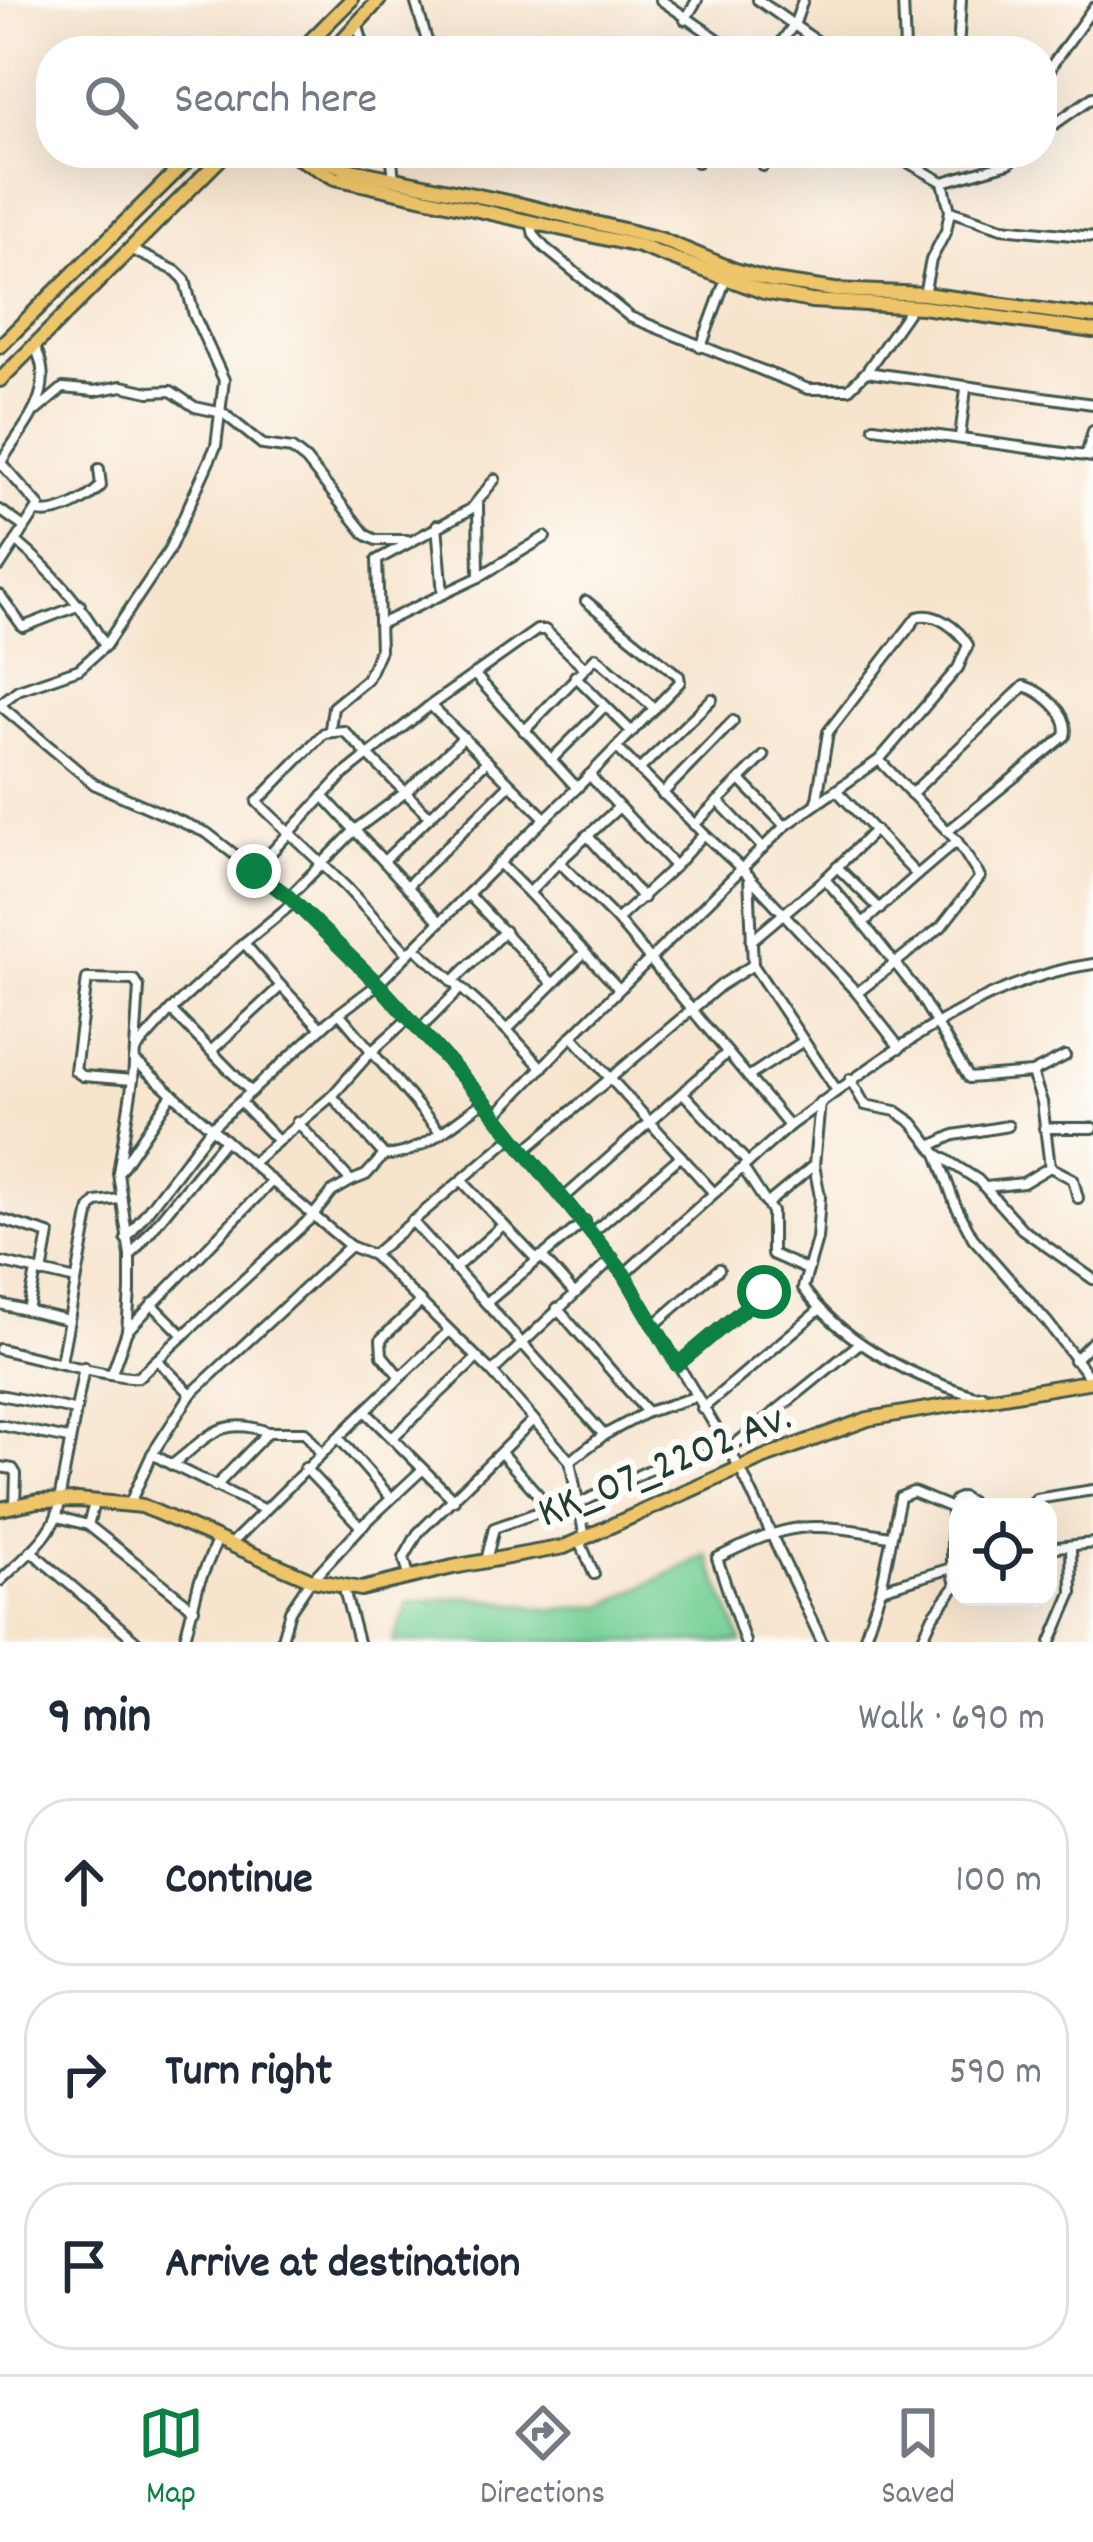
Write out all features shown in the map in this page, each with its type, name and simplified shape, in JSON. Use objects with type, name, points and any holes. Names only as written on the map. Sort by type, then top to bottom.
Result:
[{"type":"main road","points":[[315,36],[351,0]]},
{"type":"main road","points":[[348,36],[379,0]]},
{"type":"main road","points":[[0,346],[180,168]]},
{"type":"main road","points":[[0,380],[212,168]]},
{"type":"main road","points":[[317,168],[335,178],[409,187],[660,238],[772,281],[924,294],[1093,317]]},
{"type":"main road","points":[[344,168],[649,249],[724,280],[811,301],[912,307],[1093,331]]},
{"type":"main road","points":[[0,1512],[93,1507],[140,1512],[310,1582],[345,1593],[377,1591],[583,1541],[741,1470],[861,1427],[1091,1384]]},
{"type":"main road","name":"KK_07_2202 Av.","points":[[741,1470],[868,1419],[1026,1390],[1091,1384]]},
{"type":"main road","name":"KK_07_2202 Av.","points":[[58,1508],[129,1504],[170,1515],[310,1582],[361,1589],[583,1541]]},
{"type":"main road","points":[[0,1512],[15,1505],[58,1508]]},
{"type":"street","points":[[415,0],[426,36]]},
{"type":"street","points":[[661,0],[711,36]]},
{"type":"street","points":[[686,20],[697,0]]},
{"type":"street","points":[[758,0],[812,36]]},
{"type":"street","points":[[786,36],[802,0]]},
{"type":"street","points":[[903,0],[904,36]]},
{"type":"street","points":[[959,36],[961,0]]},
{"type":"street","points":[[1057,58],[1093,8]]},
{"type":"street","points":[[358,26],[361,36]]},
{"type":"street","points":[[1057,123],[1093,97]]},
{"type":"street","points":[[1076,110],[1093,110]]},
{"type":"street","points":[[393,168],[394,178]]},
{"type":"street","points":[[920,168],[943,182],[950,211],[924,294]]},
{"type":"street","points":[[943,182],[992,168]]},
{"type":"street","points":[[950,211],[1002,228],[1093,237]]},
{"type":"street","points":[[531,220],[533,235],[545,248],[618,310],[700,347],[822,391],[849,389],[912,307]]},
{"type":"street","points":[[132,250],[176,271],[184,280],[224,380],[216,446],[168,552],[105,646],[79,669],[18,690],[0,705],[94,784],[190,823],[291,900],[378,984],[485,1102],[624,1274],[741,1470],[823,1642]]},
{"type":"street","points":[[700,347],[724,280]]},
{"type":"street","points":[[34,346],[43,372],[37,410]]},
{"type":"street","points":[[866,372],[1093,404]]},
{"type":"street","points":[[0,566],[38,512],[38,502],[0,463],[37,410],[63,388],[95,391],[122,386],[171,392],[195,407],[223,413],[263,445],[292,449],[306,460],[366,535],[376,540],[407,540]]},
{"type":"street","points":[[960,437],[967,389]]},
{"type":"street","points":[[874,427],[1090,456],[1093,431]]},
{"type":"street","points":[[38,512],[59,512],[97,492],[101,486],[98,469]]},
{"type":"street","points":[[495,479],[478,503],[377,560],[380,650],[374,668],[333,707],[330,729],[257,805],[411,951],[507,1030],[542,1068]]},
{"type":"street","points":[[478,503],[479,577]]},
{"type":"street","points":[[0,510],[25,527]]},
{"type":"street","points":[[437,525],[443,594]]},
{"type":"street","points":[[380,624],[479,577],[545,536]]},
{"type":"street","points":[[16,541],[50,569],[105,646]]},
{"type":"street","points":[[0,595],[22,627],[80,605]]},
{"type":"street","points":[[126,1239],[212,1128],[321,1028],[378,984],[680,682],[679,676],[586,601]]},
{"type":"street","points":[[496,1115],[649,959],[746,873],[785,826],[879,760],[965,655],[968,645],[961,634],[933,616],[917,617],[828,731],[817,800]]},
{"type":"street","points":[[254,871],[323,796],[474,674],[541,629],[584,668]]},
{"type":"street","points":[[524,731],[593,657],[599,657],[654,708]]},
{"type":"street","points":[[474,674],[578,788]]},
{"type":"street","points":[[575,676],[632,732]]},
{"type":"street","points":[[911,794],[1024,686],[1064,716],[1065,736],[948,831]]},
{"type":"street","points":[[639,770],[712,699]]},
{"type":"street","points":[[551,760],[605,706]]},
{"type":"street","points":[[432,707],[545,818]]},
{"type":"street","points":[[662,794],[733,721]]},
{"type":"street","points":[[330,729],[344,731],[429,816]]},
{"type":"street","points":[[135,1054],[171,1010],[291,900],[321,862],[464,737]]},
{"type":"street","points":[[617,748],[746,873],[901,1048]]},
{"type":"street","points":[[694,825],[764,756]]},
{"type":"street","points":[[857,993],[941,927],[979,880],[978,870],[957,841],[879,760]]},
{"type":"street","points":[[385,860],[487,761]]},
{"type":"street","points":[[589,775],[675,866]]},
{"type":"street","points":[[740,780],[785,826]]},
{"type":"street","points":[[408,885],[509,785]]},
{"type":"street","points":[[837,790],[917,875]]},
{"type":"street","points":[[323,796],[440,922]]},
{"type":"street","points":[[718,801],[763,848]]},
{"type":"street","points":[[529,893],[619,807]]},
{"type":"street","points":[[750,942],[875,830]]},
{"type":"street","points":[[617,920],[704,834]]},
{"type":"street","points":[[587,835],[643,898]]},
{"type":"street","points":[[863,923],[957,841]]},
{"type":"street","points":[[559,862],[617,920],[789,1126]]},
{"type":"street","points":[[499,863],[620,989]]},
{"type":"street","points":[[837,867],[880,909]]},
{"type":"street","points":[[746,873],[753,965],[836,1089]]},
{"type":"street","points":[[825,879],[896,963],[969,1078],[1032,1073],[1065,1056]]},
{"type":"street","points":[[468,894],[551,983]]},
{"type":"street","points":[[419,1030],[505,931]]},
{"type":"street","points":[[244,943],[321,1028]]},
{"type":"street","points":[[507,1030],[585,952]]},
{"type":"street","points":[[624,1274],[789,1126],[850,1079],[1011,985],[1093,964]]},
{"type":"street","points":[[524,1150],[721,985],[753,965]]},
{"type":"street","points":[[112,1373],[127,1330],[130,1256],[118,1173],[133,1080],[137,982],[85,980],[75,1071],[83,1076],[133,1080]]},
{"type":"street","points":[[211,1051],[281,986]]},
{"type":"street","points":[[171,1010],[251,1092]]},
{"type":"street","points":[[340,1014],[439,1131]]},
{"type":"street","points":[[254,1162],[332,1096],[408,1019]]},
{"type":"street","points":[[572,1036],[714,1193]]},
{"type":"street","points":[[748,1077],[802,1042]]},
{"type":"street","points":[[566,1197],[727,1053]]},
{"type":"street","points":[[135,1054],[172,1094],[312,1217],[350,1246],[373,1255],[492,1372],[570,1461],[583,1541],[594,1574]]},
{"type":"street","points":[[1032,1073],[1052,1154],[1050,1167]]},
{"type":"street","points":[[850,1079],[866,1105],[902,1113],[934,1150],[986,1187],[1022,1229],[1093,1279]]},
{"type":"street","points":[[683,1093],[746,1166],[768,1203],[772,1254],[808,1270]]},
{"type":"street","points":[[118,1173],[172,1094]]},
{"type":"street","points":[[332,1096],[384,1155]]},
{"type":"street","points":[[240,1102],[277,1140]]},
{"type":"street","points":[[0,1349],[132,1379],[312,1217],[332,1192],[366,1175],[384,1155],[412,1152],[485,1102]]},
{"type":"street","points":[[820,1102],[814,1165],[820,1198],[818,1239],[803,1288],[819,1310],[911,1373],[975,1396],[1026,1390]]},
{"type":"street","points":[[298,1122],[351,1181]]},
{"type":"street","points":[[934,1150],[954,1135],[1008,1126]]},
{"type":"street","points":[[1044,1128],[1093,1128]]},
{"type":"street","points":[[373,1255],[512,1138]]},
{"type":"street","points":[[130,1256],[225,1140]]},
{"type":"street","points":[[934,1150],[973,1238],[1048,1322],[1091,1384]]},
{"type":"street","points":[[593,1232],[681,1156]]},
{"type":"street","points":[[768,1203],[814,1165]]},
{"type":"street","points":[[986,1187],[1023,1183],[1050,1167]]},
{"type":"street","points":[[1050,1167],[1073,1179],[1078,1198]]},
{"type":"street","points":[[127,1330],[272,1180]]},
{"type":"street","points":[[462,1181],[574,1293]]},
{"type":"street","points":[[61,1362],[90,1209],[96,1202],[119,1199]]},
{"type":"street","points":[[0,1219],[49,1234],[28,1310]]},
{"type":"street","points":[[412,1221],[604,1436]]},
{"type":"street","points":[[486,1303],[584,1221]]},
{"type":"street","points":[[454,1269],[503,1225]]},
{"type":"street","points":[[129,1504],[152,1454],[190,1394],[350,1246]]},
{"type":"street","points":[[492,1372],[613,1258]]},
{"type":"street","points":[[0,1262],[76,1280]]},
{"type":"street","points":[[652,1326],[718,1269]]},
{"type":"street","points":[[677,1365],[764,1292]]},
{"type":"street","points":[[400,1376],[382,1355],[381,1339],[421,1302]]},
{"type":"street","points":[[0,1304],[68,1320]]},
{"type":"street","points":[[152,1304],[182,1335]]},
{"type":"street","points":[[557,1308],[647,1412]]},
{"type":"street","points":[[702,1409],[819,1310]]},
{"type":"street","points":[[231,1544],[448,1331]]},
{"type":"street","points":[[1074,1360],[1093,1341]]},
{"type":"street","points":[[728,1450],[860,1342]]},
{"type":"street","points":[[392,1438],[476,1359]]},
{"type":"street","points":[[157,1360],[190,1394]]},
{"type":"street","points":[[0,1581],[31,1551],[58,1508],[83,1367]]},
{"type":"street","points":[[0,1395],[74,1410]]},
{"type":"street","points":[[570,1461],[647,1412],[695,1397]]},
{"type":"street","points":[[365,1411],[454,1500]]},
{"type":"street","points":[[410,1579],[406,1550],[418,1533],[532,1420]]},
{"type":"street","points":[[172,1465],[212,1434],[242,1423],[268,1432],[305,1432],[320,1453]]},
{"type":"street","points":[[0,1425],[68,1439]]},
{"type":"street","points":[[215,1486],[268,1432]]},
{"type":"street","points":[[338,1437],[391,1498]]},
{"type":"street","points":[[486,1561],[494,1528],[576,1504],[718,1437]]},
{"type":"street","points":[[152,1454],[262,1509]]},
{"type":"street","points":[[502,1454],[550,1508]]},
{"type":"street","points":[[0,1467],[16,1474],[15,1505]]},
{"type":"street","points":[[305,1468],[361,1527]]},
{"type":"street","points":[[281,1642],[290,1611],[310,1582],[422,1470]]},
{"type":"street","points":[[1042,1498],[1093,1490]]},
{"type":"street","points":[[863,1642],[904,1493],[949,1507]]},
{"type":"street","points":[[88,1525],[93,1507]]},
{"type":"street","points":[[58,1508],[88,1525],[194,1609]]},
{"type":"street","points":[[746,1642],[716,1560],[770,1532],[823,1526],[889,1536]]},
{"type":"street","points":[[184,1642],[199,1582],[216,1543]]},
{"type":"street","points":[[1057,1548],[1093,1543]]},
{"type":"street","points":[[1051,1642],[1072,1593],[1071,1547]]},
{"type":"street","points":[[31,1551],[137,1642]]},
{"type":"street","points":[[880,1589],[949,1569]]},
{"type":"street","points":[[345,1593],[358,1642]]},
{"type":"street","points":[[921,1642],[949,1595]]},
{"type":"street","points":[[115,1642],[123,1631]]},
{"type":"green space","points":[[707,1555],[742,1642],[393,1642],[408,1603],[471,1597],[551,1610],[603,1606]]},
{"type":"route","points":[[254,871],[289,897],[378,984],[485,1102],[624,1274],[677,1365],[764,1292]]}]
